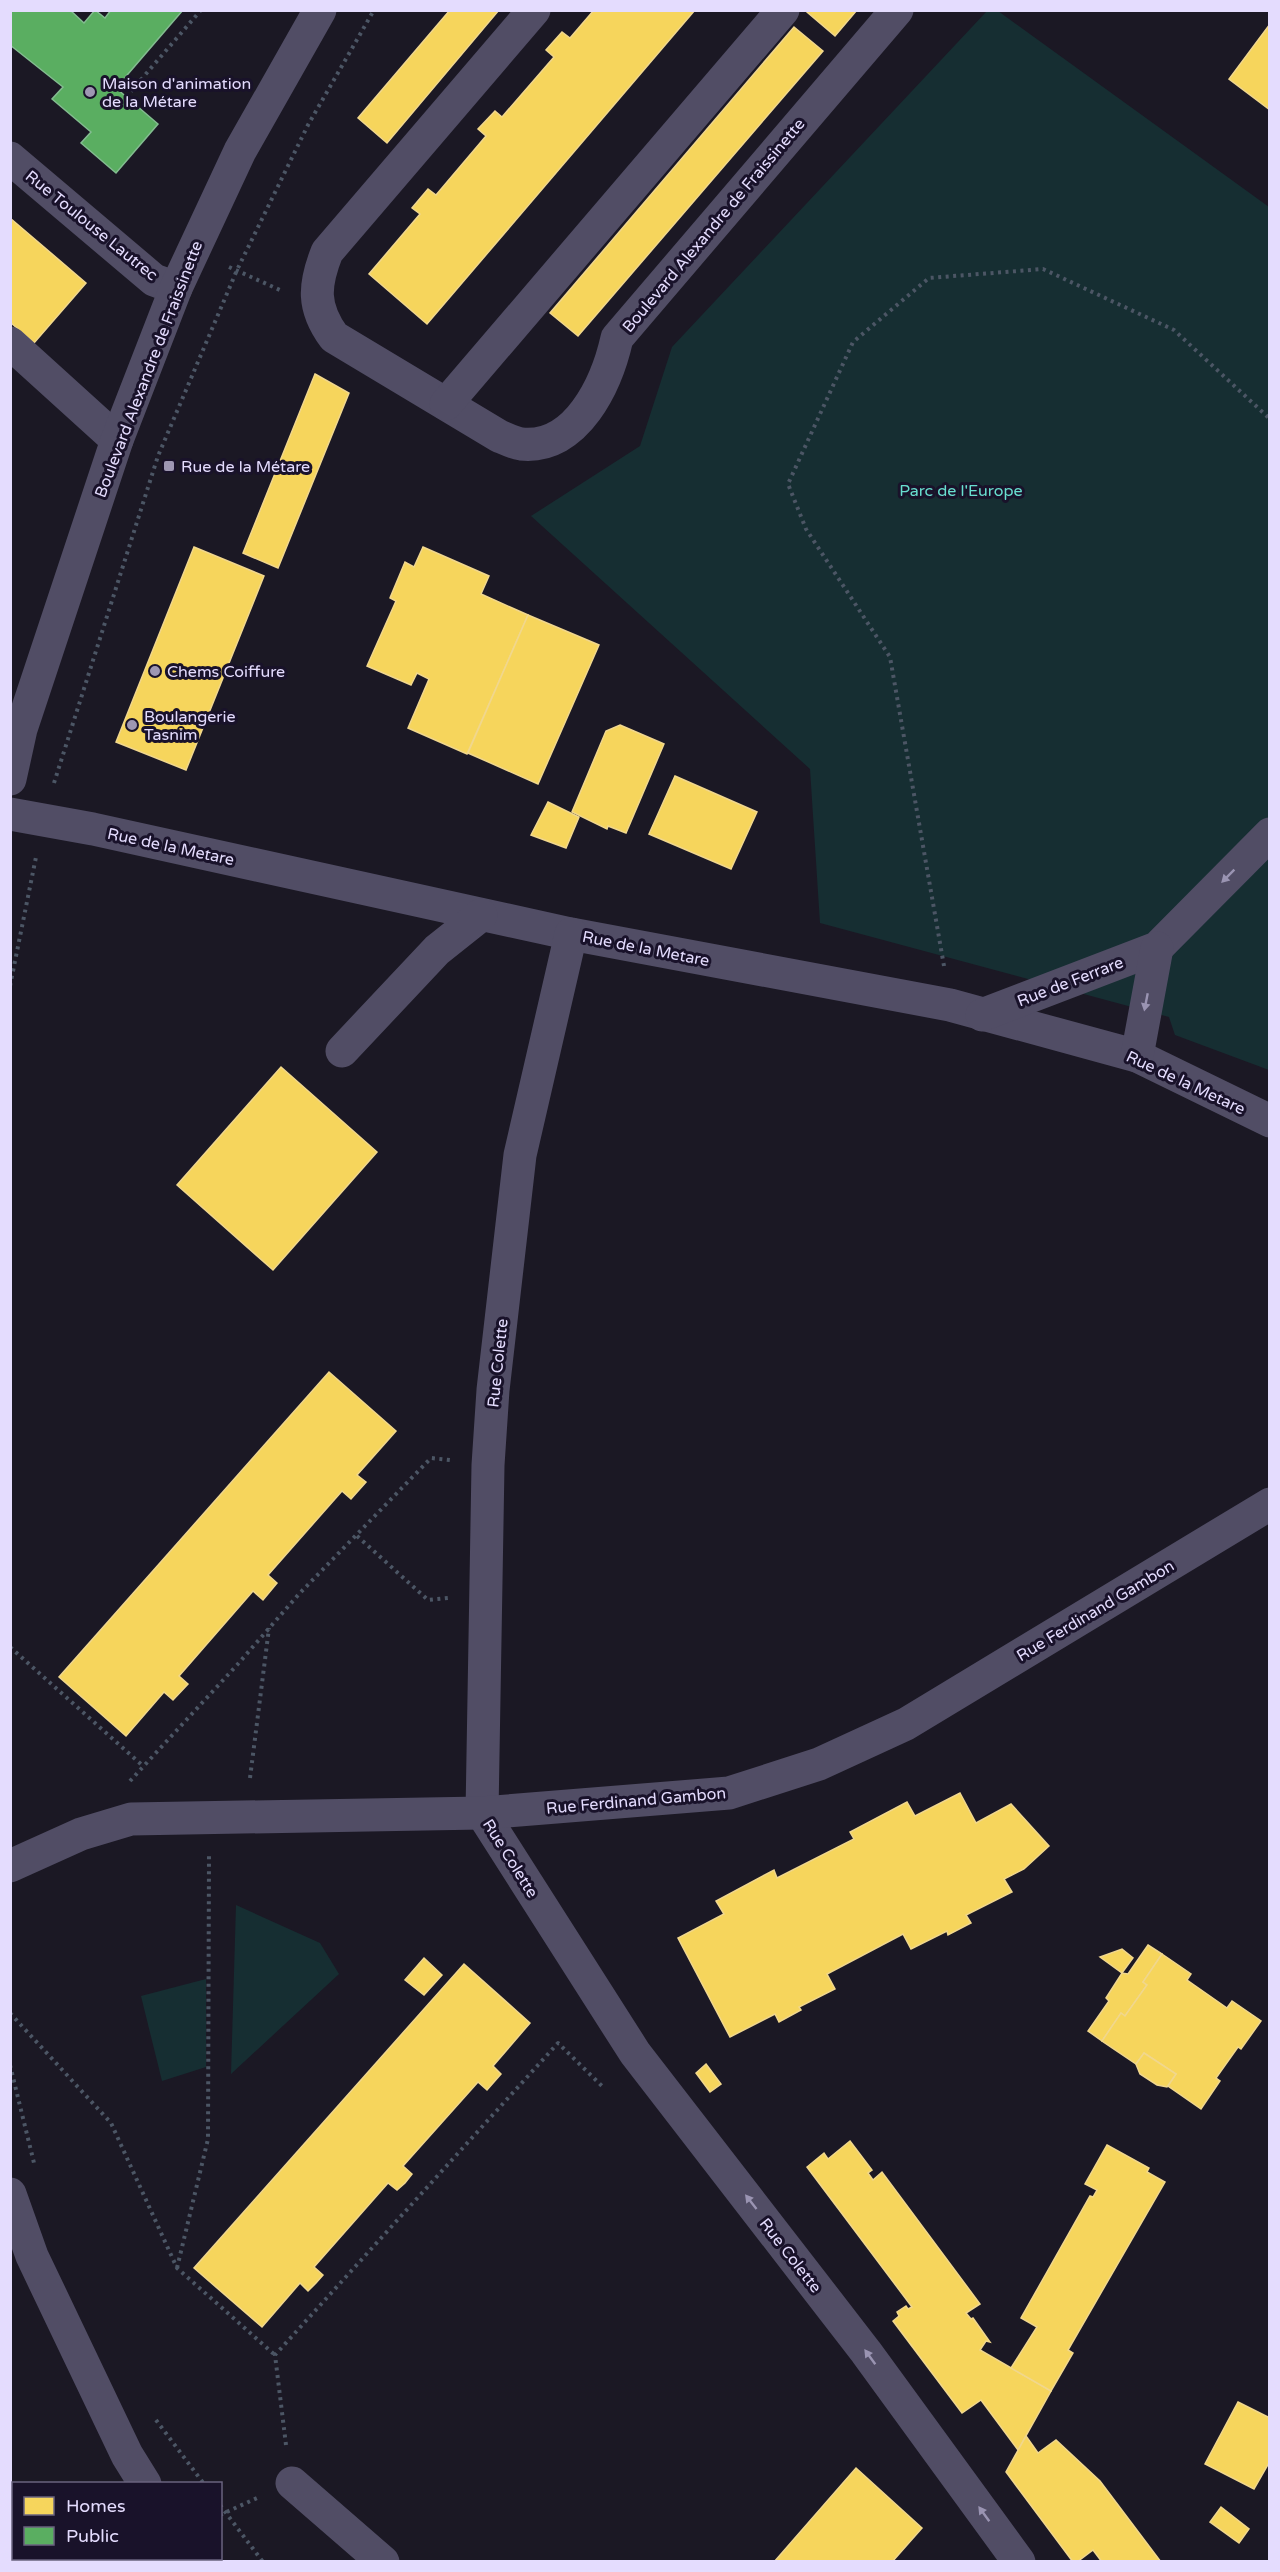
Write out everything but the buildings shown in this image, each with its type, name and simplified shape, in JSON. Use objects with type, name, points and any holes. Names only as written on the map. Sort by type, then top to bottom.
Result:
[{"type":"street","name":"Boulevard Alexandre de Fraissinette","points":[[10,779],[21,729],[117,440],[176,288],[240,151],[320,10]]},
{"type":"street","name":"Boulevard Alexandre de Fraissinette","points":[[534,10],[327,252],[316,291],[319,308],[334,337],[499,436],[519,444],[541,444],[562,435],[578,421],[602,385],[617,338],[897,10]]},
{"type":"street","points":[[446,404],[783,10]]},
{"type":"street","name":"Rue Toulouse Lautrec","points":[[10,158],[154,280],[176,288]]},
{"type":"street","points":[[12,346],[117,440]]},
{"type":"street","name":"Rue de la Metare","points":[[10,814],[43,819],[571,934],[951,1005],[1137,1056],[1269,1121]]},
{"type":"street","name":"Rue de Ferrare","points":[[982,1015],[1157,948],[1269,834]]},
{"type":"street","points":[[342,1051],[437,950],[481,915]]},
{"type":"street","name":"Rue Colette","points":[[571,934],[520,1155],[493,1390],[488,1465],[488,1593],[482,1813],[635,2053],[866,2352],[1019,2562]]},
{"type":"street","points":[[1137,1056],[1157,948]]},
{"type":"street","name":"Rue Ferdinand Gambon","points":[[10,1866],[81,1834],[131,1820],[482,1813],[729,1793],[819,1764],[906,1724],[1269,1504]]},
{"type":"street","points":[[10,2194],[32,2256],[128,2455],[144,2482]]},
{"type":"street","points":[[292,2483],[383,2562]]},
{"type":"path","points":[[126,97],[201,10]]},
{"type":"path","points":[[10,986],[43,819],[158,456],[237,270],[308,125],[374,10]]},
{"type":"path","points":[[194,249],[319,308]]},
{"type":"path","points":[[951,1005],[890,657],[806,529],[788,484],[853,342],[928,278],[1043,268],[1174,330],[1269,419]]},
{"type":"path","points":[[128,1783],[300,1594],[431,1458],[488,1465]]},
{"type":"path","points":[[357,1536],[428,1600],[488,1593]]},
{"type":"path","points":[[244,1818],[269,1628]]},
{"type":"path","points":[[10,1647],[143,1766]]},
{"type":"path","points":[[177,2268],[208,2139],[209,1818]]},
{"type":"path","points":[[10,2013],[111,2122],[177,2268],[275,2355],[292,2483]]},
{"type":"path","points":[[275,2355],[558,2043],[603,2087]]},
{"type":"path","points":[[222,2508],[263,2562]]},
{"type":"green space","name":"Parc de l'Europe","points":[[987,11],[998,11],[1269,207],[1269,1070],[1175,1035],[1169,1017],[820,923],[810,769],[531,516],[640,446],[672,347]]},
{"type":"green space","points":[[236,1905],[320,1943],[339,1974],[231,2074]]},
{"type":"green space","points":[[206,1979],[206,2067],[162,2081],[141,1996]]},
{"type":"place","name":"Maison d'animation de la Métare","points":[[90,92]]},
{"type":"place","name":"Rue de la Métare","points":[[169,466]]},
{"type":"place","name":"Chems Coiffure","points":[[155,671]]},
{"type":"place","name":"Boulangerie Tasnim","points":[[132,725]]}]
